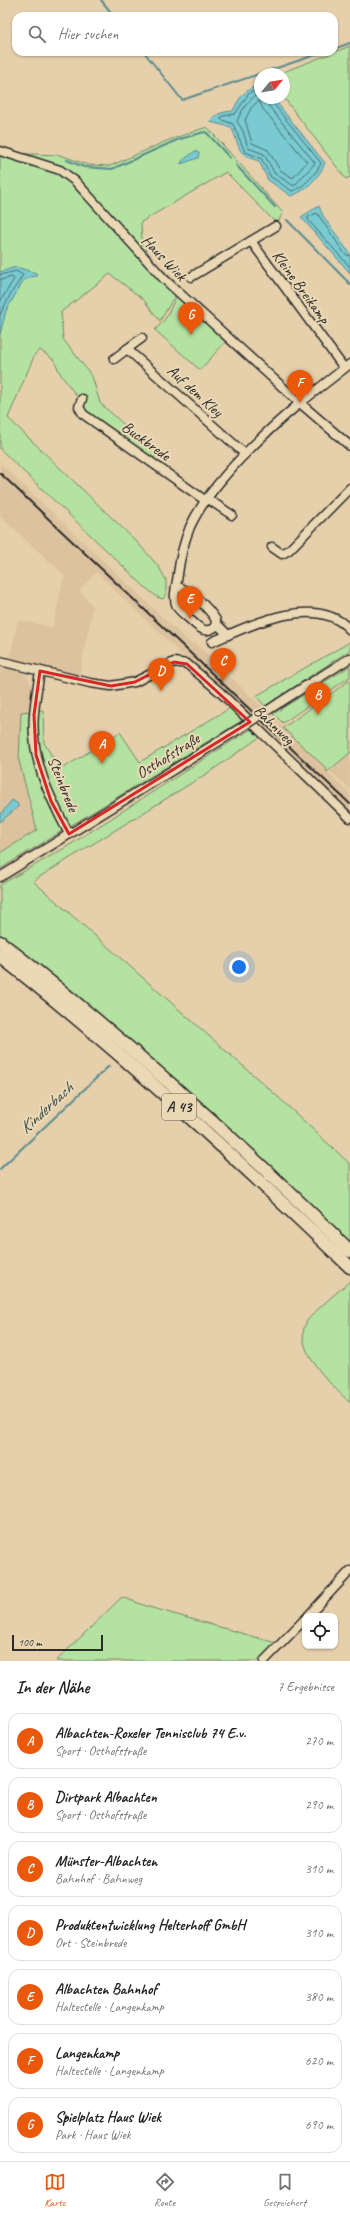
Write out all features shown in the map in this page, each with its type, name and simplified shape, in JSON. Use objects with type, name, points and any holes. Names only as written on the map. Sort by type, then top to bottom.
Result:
[{"type":"highway","name":"A 43","points":[[0,942],[157,1073],[270,1174],[350,1251]]},
{"type":"highway","name":"A 43","points":[[0,956],[150,1082],[262,1182],[350,1267]]},
{"type":"street","name":"Haus Wiek","points":[[0,151],[60,170],[75,181],[164,279],[300,403],[350,446]]},
{"type":"street","name":"Kleine Breikamp","points":[[191,277],[276,226]]},
{"type":"street","name":"Kleine Breikamp","points":[[216,623],[208,631],[202,630],[180,610],[176,603],[176,586],[185,542],[191,527],[207,500],[245,454],[300,403],[347,366],[250,241]]},
{"type":"street","points":[[114,359],[142,338]]},
{"type":"street","name":"Auf dem Kley","points":[[127,349],[245,454]]},
{"type":"street","name":"Buckbrede","points":[[82,399],[79,407],[83,414],[207,500]]},
{"type":"street","points":[[272,547],[282,554],[290,550],[350,488]]},
{"type":"street","points":[[207,500],[232,515]]},
{"type":"street","points":[[176,586],[190,593],[213,615],[216,623],[228,635]]},
{"type":"street","points":[[212,642],[278,616],[326,616],[349,627]]},
{"type":"street","name":"Osthofstraße","points":[[0,877],[350,658]]},
{"type":"street","points":[[0,661],[40,671]]},
{"type":"street","name":"Bahnweg","points":[[40,671],[90,683],[111,686],[135,682],[174,662],[188,664],[350,818]]},
{"type":"street","name":"Steinbrede","points":[[40,671],[34,715],[36,755],[51,801],[69,834]]},
{"type":"street","points":[[311,1613],[350,1571]]},
{"type":"street","points":[[264,1661],[302,1622]]},
{"type":"highlighted area","points":[[174,662],[187,664],[250,722],[69,834],[51,801],[36,755],[34,715],[40,671],[111,686],[135,682]]},
{"type":"shaded area","points":[[0,463],[190,643],[196,644],[326,768],[327,772],[350,794],[350,815],[96,572],[79,591],[93,606],[79,677],[9,660],[18,620],[53,627],[64,575],[0,516]]},
{"type":"shaded area","points":[[0,666],[26,674],[32,686],[28,712],[22,712],[27,798],[37,830],[0,853]]},
{"type":"shaded area","points":[[350,753],[350,789],[330,771]]},
{"type":"green space","points":[[350,46],[350,177],[346,179],[289,104],[290,104],[290,69],[324,56],[338,56],[338,51]]},
{"type":"green space","points":[[207,127],[283,213],[277,224],[226,172],[141,222],[142,243],[152,259],[180,287],[160,321],[143,299],[110,274],[61,312],[63,339],[92,376],[100,403],[157,454],[152,460],[83,411],[79,399],[61,375],[54,360],[40,350],[35,354],[8,418],[136,541],[159,567],[166,580],[166,594],[163,599],[157,597],[146,588],[0,449],[0,153],[60,155],[88,165],[110,166],[169,140]]},
{"type":"green space","points":[[177,295],[227,340],[200,370],[155,330],[166,318]]},
{"type":"green space","points":[[350,642],[350,650],[265,706],[256,696]]},
{"type":"green space","points":[[350,666],[350,677],[283,723],[273,714]]},
{"type":"green space","points":[[350,680],[350,753],[327,772],[326,768],[283,728]]},
{"type":"green space","points":[[230,708],[243,720],[0,869],[0,853],[37,830],[19,761],[21,712],[43,710],[44,743],[59,767],[65,767],[120,732],[140,762]]},
{"type":"green space","points":[[251,729],[260,737],[211,771],[33,881],[276,1095],[350,1164],[350,1245],[89,1007],[0,934],[0,885],[68,846]]},
{"type":"green space","points":[[350,1281],[350,1403],[324,1377],[316,1366],[304,1343],[303,1332],[310,1317]]},
{"type":"green space","points":[[122,1597],[149,1607],[276,1643],[258,1661],[56,1661]]},
{"type":"water","points":[[254,87],[254,104],[278,104],[325,163],[320,173],[311,183],[296,194],[291,196],[268,180],[259,161],[245,155],[239,148],[231,127],[210,122],[220,114],[233,111],[243,94]]},
{"type":"water","points":[[195,151],[199,153],[198,158],[181,164],[182,161]]},
{"type":"water","points":[[319,206],[323,216],[350,254],[350,273],[301,217]]},
{"type":"water","points":[[16,267],[36,273],[38,276],[30,277],[23,281],[6,311],[0,334],[0,272]]},
{"type":"water","points":[[12,800],[18,804],[18,807],[0,822],[0,815]]},
{"type":"waterway","points":[[101,0],[111,12]]},
{"type":"waterway","points":[[338,48],[350,43]]},
{"type":"waterway","points":[[147,56],[182,100],[312,56]]},
{"type":"waterway","points":[[67,160],[84,167],[112,169],[177,140],[204,132],[207,133],[230,158]]},
{"type":"waterway","points":[[236,165],[275,207]]},
{"type":"waterway","points":[[287,220],[350,284]]},
{"type":"waterway","name":"Kinderbach","points":[[0,1169],[109,1066]]},
{"type":"railway","points":[[0,473],[350,804]]},
{"type":"place","name":"Spielplatz Haus Wiek","points":[[191,335]]},
{"type":"place","name":"Langenkamp","points":[[300,403]]},
{"type":"place","name":"Albachten Bahnhof","points":[[190,619]]},
{"type":"place","name":"Münster-Albachten","points":[[223,681]]},
{"type":"place","name":"Produktentwicklung Helterhoff GmbH","points":[[161,691]]},
{"type":"place","name":"Dirtpark Albachten","points":[[318,715]]},
{"type":"place","name":"Albachten-Roxeler Tennisclub 74 E.v.","points":[[102,764]]}]
